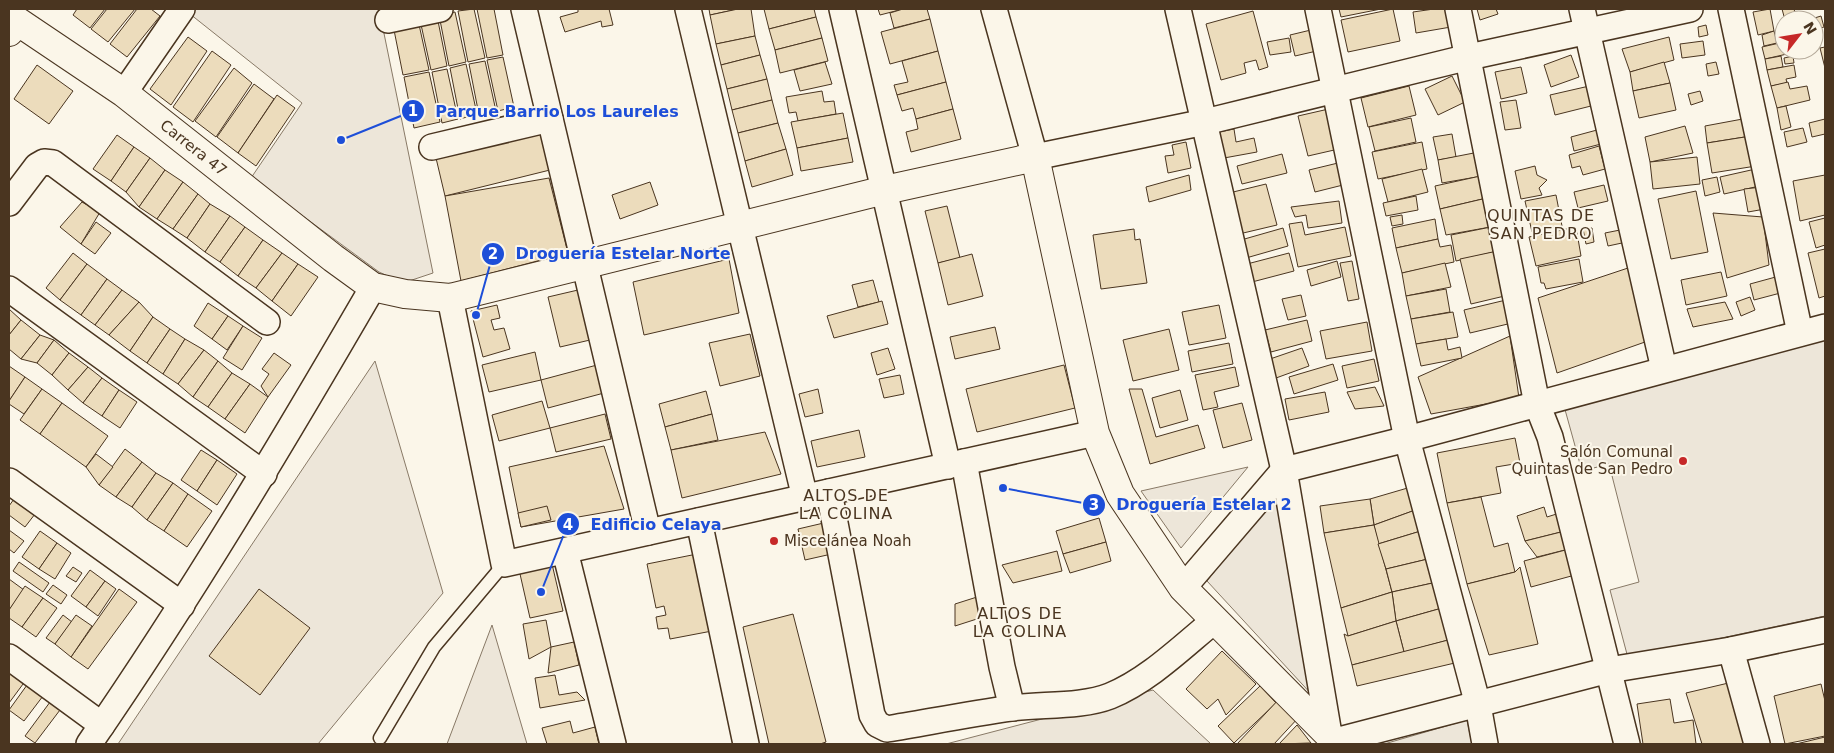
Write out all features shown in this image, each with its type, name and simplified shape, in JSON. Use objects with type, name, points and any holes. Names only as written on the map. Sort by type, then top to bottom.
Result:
[{"type":"street","points":[[124,93],[182,9]]},
{"type":"street","points":[[388,20],[440,9]]},
{"type":"street","points":[[524,9],[648,532]]},
{"type":"street","points":[[688,9],[805,498]]},
{"type":"street","points":[[842,9],[885,190],[956,464],[1012,708]]},
{"type":"street","points":[[994,9],[1035,157],[1095,433],[1120,494],[1183,588],[1334,740]]},
{"type":"street","points":[[1178,9],[1284,470],[1334,740]]},
{"type":"street","points":[[1318,9],[1407,439],[1478,705],[1485,744]]},
{"type":"street","points":[[1458,9],[1538,404],[1550,437],[1627,744]]},
{"type":"street","points":[[9,657],[95,735],[182,605],[264,474],[373,287],[405,294],[450,298],[885,190],[1205,122],[1469,56],[1585,19],[1690,9]]},
{"type":"street","points":[[1731,9],[1800,334]]},
{"type":"street","points":[[1585,19],[1664,369]]},
{"type":"street","name":"Carrera 47","points":[[12,23],[124,93],[333,258],[373,287]]},
{"type":"street","points":[[432,147],[550,119]]},
{"type":"street","points":[[9,203],[37,166],[44,162],[54,163],[267,322]]},
{"type":"street","points":[[9,290],[264,474]]},
{"type":"street","points":[[450,298],[504,564],[1095,433]]},
{"type":"street","points":[[1183,588],[1284,470],[1825,327]]},
{"type":"street","points":[[9,481],[182,605]]},
{"type":"street","points":[[829,492],[872,715],[877,724],[888,729],[1012,708],[1089,701],[1108,697],[1128,688],[1154,670],[1215,620]]},
{"type":"street","points":[[699,521],[746,744]]},
{"type":"street","points":[[565,551],[613,744]]},
{"type":"street","points":[[1334,740],[1478,705],[1609,670],[1732,650],[1825,630]]},
{"type":"street","points":[[1732,650],[1757,744]]},
{"type":"lane","points":[[380,738],[434,647],[504,564]]},
{"type":"shaded area","points":[[193,9],[379,9],[433,273],[403,283],[379,272],[251,178],[302,103],[190,14]]},
{"type":"shaded area","points":[[1825,339],[1825,616],[1628,658],[1610,590],[1639,582],[1609,464],[1582,471],[1564,406]]},
{"type":"shaded area","points":[[375,361],[443,593],[318,744],[118,744]]},
{"type":"shaded area","points":[[1248,467],[1181,548],[1141,491]]},
{"type":"shaded area","points":[[1278,490],[1314,697],[1207,581]]},
{"type":"shaded area","points":[[492,625],[527,744],[447,744]]},
{"type":"shaded area","points":[[1153,690],[1211,744],[946,744]]},
{"type":"shaded area","points":[[1467,720],[1472,744],[1384,744]]},
{"type":"building","points":[[77,9],[105,9],[90,28],[73,15]]},
{"type":"building","points":[[107,9],[135,9],[108,42],[91,29]]},
{"type":"building","points":[[137,9],[151,9],[160,16],[127,57],[110,44]]},
{"type":"building","points":[[474,9],[485,58],[468,62],[458,11]]},
{"type":"building","points":[[477,9],[494,9],[503,55],[487,58]]},
{"type":"building","points":[[578,9],[609,9],[613,25],[602,27],[601,21],[565,32],[560,17],[578,12]]},
{"type":"building","points":[[709,9],[738,9],[710,15]]},
{"type":"building","points":[[738,9],[751,9],[755,36],[716,44],[710,15]]},
{"type":"building","points":[[764,9],[814,9],[816,17],[769,29]]},
{"type":"building","points":[[878,9],[903,9],[880,15]]},
{"type":"building","points":[[903,9],[927,9],[930,19],[894,28],[890,13]]},
{"type":"building","points":[[1339,9],[1381,9],[1341,17]]},
{"type":"building","points":[[1393,9],[1400,41],[1348,52],[1341,20]]},
{"type":"building","points":[[1448,9],[1451,27],[1416,33],[1413,12]]},
{"type":"building","points":[[1477,9],[1496,9],[1498,14],[1480,20]]},
{"type":"building","points":[[1770,9],[1774,31],[1758,35],[1753,12]]},
{"type":"building","points":[[1253,11],[1268,67],[1259,70],[1256,60],[1244,63],[1246,73],[1221,80],[1206,24]]},
{"type":"building","points":[[455,12],[466,62],[449,66],[439,15]]},
{"type":"building","points":[[437,16],[447,66],[431,70],[420,20]]},
{"type":"building","points":[[816,17],[822,38],[775,50],[769,29]]},
{"type":"building","points":[[930,19],[938,51],[890,64],[881,32]]},
{"type":"building","points":[[418,20],[429,70],[403,75],[393,25]]},
{"type":"building","points":[[1706,25],[1708,35],[1699,37],[1698,27]]},
{"type":"building","points":[[1315,29],[1321,50],[1295,56],[1290,35]]},
{"type":"building","points":[[1774,31],[1774,44],[1764,46],[1762,35]]},
{"type":"building","points":[[755,36],[760,55],[721,65],[716,44]]},
{"type":"building","points":[[188,37],[207,51],[171,105],[150,89]]},
{"type":"building","points":[[1669,37],[1674,60],[1630,72],[1622,49]]},
{"type":"building","points":[[822,38],[828,61],[780,73],[775,50]]},
{"type":"building","points":[[1289,38],[1291,52],[1270,55],[1267,42]]},
{"type":"building","points":[[1703,41],[1705,55],[1682,58],[1680,44]]},
{"type":"building","points":[[1774,44],[1774,57],[1765,59],[1762,47]]},
{"type":"building","points":[[1825,47],[1825,68],[1823,60]]},
{"type":"building","points":[[212,51],[231,65],[193,122],[173,107]]},
{"type":"building","points":[[938,51],[946,82],[897,95],[894,85],[908,82],[902,61]]},
{"type":"building","points":[[760,55],[767,79],[727,89],[721,65]]},
{"type":"building","points":[[1571,55],[1579,77],[1551,87],[1544,65]]},
{"type":"building","points":[[503,57],[514,107],[498,111],[487,60]]},
{"type":"building","points":[[1774,57],[1774,60],[1782,60],[1783,67],[1767,70],[1765,59]]},
{"type":"building","points":[[1784,60],[1794,60],[1794,63],[1785,64]]},
{"type":"building","points":[[485,61],[496,111],[479,115],[469,64]]},
{"type":"building","points":[[825,62],[832,84],[800,91],[794,70]]},
{"type":"building","points":[[1664,62],[1670,83],[1633,91],[1630,72]]},
{"type":"building","points":[[1716,62],[1719,74],[1708,76],[1706,64]]},
{"type":"building","points":[[466,64],[477,114],[460,119],[450,68]]},
{"type":"building","points":[[37,65],[73,91],[49,124],[14,99]]},
{"type":"building","points":[[1794,65],[1796,77],[1786,79],[1787,83],[1771,86],[1767,70]]},
{"type":"building","points":[[1521,67],[1527,93],[1501,99],[1495,72]]},
{"type":"building","points":[[234,68],[252,83],[216,137],[195,121]]},
{"type":"building","points":[[447,69],[458,119],[442,123],[432,72]]},
{"type":"building","points":[[429,72],[440,122],[414,128],[404,77]]},
{"type":"building","points":[[1452,76],[1465,102],[1438,115],[1425,89]]},
{"type":"building","points":[[767,79],[772,100],[732,110],[727,89]]},
{"type":"building","points":[[946,82],[953,109],[916,119],[913,108],[902,111],[897,95]]},
{"type":"building","points":[[1788,82],[1790,89],[1807,86],[1810,100],[1777,108],[1771,86]]},
{"type":"building","points":[[1670,83],[1676,110],[1639,118],[1633,91]]},
{"type":"building","points":[[254,84],[274,99],[238,153],[217,137]]},
{"type":"building","points":[[1598,84],[1603,103],[1555,115],[1550,95]]},
{"type":"building","points":[[1409,86],[1416,115],[1368,127],[1361,98]]},
{"type":"building","points":[[822,91],[824,102],[834,101],[836,114],[798,121],[796,112],[789,113],[786,97]]},
{"type":"building","points":[[1700,91],[1703,101],[1691,105],[1688,94]]},
{"type":"building","points":[[277,95],[295,108],[256,166],[238,153]]},
{"type":"building","points":[[772,100],[778,123],[738,133],[732,110]]},
{"type":"building","points":[[1516,100],[1521,128],[1505,130],[1500,102]]},
{"type":"building","points":[[1786,106],[1791,127],[1781,130],[1777,108]]},
{"type":"building","points":[[1333,108],[1343,148],[1308,156],[1298,116]]},
{"type":"building","points":[[953,109],[961,139],[911,152],[906,132],[918,129],[916,119]]},
{"type":"building","points":[[843,113],[848,138],[797,148],[791,122]]},
{"type":"building","points":[[1411,118],[1416,142],[1375,151],[1369,127]]},
{"type":"building","points":[[1748,118],[1751,136],[1707,143],[1705,126]]},
{"type":"building","points":[[1825,119],[1825,134],[1812,137],[1809,123]]},
{"type":"building","points":[[778,123],[786,149],[745,161],[738,133]]},
{"type":"building","points":[[1685,126],[1693,153],[1650,162],[1645,137]]},
{"type":"building","points":[[1803,128],[1807,142],[1787,147],[1784,132]]},
{"type":"building","points":[[1234,129],[1236,142],[1254,138],[1257,152],[1224,158],[1219,132]]},
{"type":"building","points":[[1597,130],[1601,144],[1574,151],[1571,137]]},
{"type":"building","points":[[545,132],[554,169],[445,196],[436,158]]},
{"type":"building","points":[[1452,134],[1456,157],[1438,160],[1433,137]]},
{"type":"building","points":[[117,135],[134,147],[111,181],[93,169]]},
{"type":"building","points":[[1751,136],[1756,166],[1712,173],[1707,143]]},
{"type":"building","points":[[848,138],[853,162],[801,171],[797,148]]},
{"type":"building","points":[[1186,142],[1191,168],[1168,173],[1165,156],[1174,155],[1172,145]]},
{"type":"building","points":[[1422,142],[1427,169],[1378,179],[1372,152]]},
{"type":"building","points":[[1599,146],[1605,169],[1583,175],[1580,166],[1572,168],[1569,155]]},
{"type":"building","points":[[134,147],[150,158],[126,192],[111,181]]},
{"type":"building","points":[[786,149],[793,175],[752,187],[745,161]]},
{"type":"building","points":[[1484,151],[1488,175],[1442,183],[1438,160]]},
{"type":"building","points":[[1282,154],[1287,173],[1242,184],[1237,166]]},
{"type":"building","points":[[1697,157],[1700,184],[1653,189],[1650,162]]},
{"type":"building","points":[[150,158],[165,170],[139,207],[126,192]]},
{"type":"building","points":[[1338,163],[1343,185],[1315,192],[1309,170]]},
{"type":"building","points":[[1535,166],[1537,175],[1547,180],[1539,188],[1542,195],[1521,199],[1515,171]]},
{"type":"building","points":[[1760,168],[1764,185],[1724,194],[1720,177]]},
{"type":"building","points":[[1422,169],[1428,192],[1388,202],[1382,179]]},
{"type":"building","points":[[165,170],[183,182],[157,219],[139,207]]},
{"type":"building","points":[[1189,175],[1191,190],[1149,202],[1146,187]]},
{"type":"building","points":[[1485,175],[1491,197],[1440,209],[1435,186]]},
{"type":"building","points":[[1825,175],[1825,215],[1800,221],[1793,181]]},
{"type":"building","points":[[1717,177],[1720,192],[1705,196],[1702,180]]},
{"type":"building","points":[[549,178],[568,253],[461,281],[445,196]]},
{"type":"building","points":[[183,182],[198,194],[173,229],[157,219]]},
{"type":"building","points":[[650,182],[658,205],[620,219],[612,195]]},
{"type":"building","points":[[1266,184],[1277,225],[1239,234],[1229,193]]},
{"type":"building","points":[[1604,185],[1608,201],[1578,208],[1574,192]]},
{"type":"building","points":[[1762,187],[1765,209],[1748,212],[1744,189]]},
{"type":"building","points":[[1696,191],[1708,252],[1671,259],[1658,199]]},
{"type":"building","points":[[198,194],[210,204],[187,238],[173,229]]},
{"type":"building","points":[[1556,195],[1562,226],[1532,232],[1525,201]]},
{"type":"building","points":[[1416,196],[1418,210],[1386,216],[1383,203]]},
{"type":"building","points":[[1491,197],[1496,226],[1446,235],[1440,209]]},
{"type":"building","points":[[1339,201],[1342,223],[1308,228],[1306,215],[1295,217],[1291,207]]},
{"type":"building","points":[[82,202],[100,212],[81,244],[60,227]]},
{"type":"building","points":[[210,204],[230,216],[205,252],[187,238]]},
{"type":"building","points":[[947,206],[960,258],[938,263],[925,211]]},
{"type":"building","points":[[1713,213],[1763,217],[1769,265],[1727,278]]},
{"type":"building","points":[[1402,215],[1403,224],[1392,226],[1390,217]]},
{"type":"building","points":[[230,216],[245,227],[220,262],[205,252]]},
{"type":"building","points":[[1825,218],[1825,245],[1816,248],[1809,222]]},
{"type":"building","points":[[1435,219],[1438,239],[1396,248],[1392,228]]},
{"type":"building","points":[[96,222],[111,233],[95,254],[81,244]]},
{"type":"building","points":[[1302,222],[1305,235],[1345,227],[1351,256],[1298,267],[1289,224]]},
{"type":"building","points":[[1496,226],[1502,250],[1456,261],[1451,235]]},
{"type":"building","points":[[245,227],[263,240],[238,276],[220,262]]},
{"type":"building","points":[[1576,227],[1581,256],[1536,266],[1529,237]]},
{"type":"building","points":[[1283,228],[1288,246],[1246,258],[1241,240]]},
{"type":"building","points":[[1592,228],[1594,242],[1586,244],[1583,229]]},
{"type":"building","points":[[1134,229],[1135,240],[1140,239],[1147,283],[1101,289],[1093,235]]},
{"type":"building","points":[[1620,230],[1622,243],[1608,246],[1605,233]]},
{"type":"building","points":[[1438,239],[1440,247],[1451,245],[1454,262],[1402,273],[1396,248]]},
{"type":"building","points":[[263,240],[282,253],[256,288],[238,276]]},
{"type":"building","points":[[1825,249],[1825,296],[1819,298],[1808,253]]},
{"type":"building","points":[[1502,250],[1513,294],[1471,304],[1460,259]]},
{"type":"building","points":[[73,253],[87,264],[60,300],[46,288]]},
{"type":"building","points":[[282,253],[298,264],[272,301],[256,288]]},
{"type":"building","points":[[1289,253],[1294,271],[1252,282],[1247,264]]},
{"type":"building","points":[[972,254],[983,296],[948,305],[938,263]]},
{"type":"building","points":[[729,259],[739,313],[644,335],[633,282]]},
{"type":"building","points":[[1579,259],[1583,282],[1546,289],[1544,283],[1541,283],[1538,267]]},
{"type":"building","points":[[1337,261],[1341,277],[1311,286],[1307,270]]},
{"type":"building","points":[[1352,261],[1359,299],[1348,301],[1340,263]]},
{"type":"building","points":[[1445,263],[1451,287],[1406,296],[1402,273]]},
{"type":"building","points":[[87,264],[107,279],[81,315],[60,300]]},
{"type":"building","points":[[298,264],[318,277],[291,316],[272,301]]},
{"type":"building","points":[[1631,267],[1645,342],[1557,373],[1538,298]]},
{"type":"building","points":[[1721,272],[1727,296],[1686,305],[1681,280]]},
{"type":"building","points":[[1783,275],[1788,291],[1754,300],[1750,284]]},
{"type":"building","points":[[107,279],[122,290],[95,325],[81,315]]},
{"type":"building","points":[[873,280],[879,302],[858,307],[852,285]]},
{"type":"building","points":[[1446,289],[1450,312],[1411,319],[1406,296]]},
{"type":"building","points":[[122,290],[139,302],[109,335],[95,325]]},
{"type":"building","points":[[578,290],[590,340],[560,347],[548,297]]},
{"type":"building","points":[[1301,295],[1306,316],[1288,320],[1282,299]]},
{"type":"building","points":[[1750,297],[1755,310],[1741,316],[1736,302]]},
{"type":"building","points":[[1506,300],[1512,323],[1470,333],[1464,310]]},
{"type":"building","points":[[882,301],[888,324],[834,338],[827,316]]},
{"type":"building","points":[[139,302],[153,317],[130,351],[109,335]]},
{"type":"building","points":[[1725,302],[1733,319],[1693,327],[1687,309]]},
{"type":"building","points":[[208,303],[228,316],[212,339],[194,326]]},
{"type":"building","points":[[497,305],[500,318],[491,320],[494,330],[504,328],[510,349],[483,357],[471,311]]},
{"type":"building","points":[[1219,305],[1226,338],[1189,345],[1182,312]]},
{"type":"building","points":[[9,309],[21,320],[9,335]]},
{"type":"building","points":[[1453,312],[1458,337],[1416,344],[1411,319]]},
{"type":"building","points":[[228,316],[243,326],[227,350],[212,339]]},
{"type":"building","points":[[153,317],[170,329],[147,363],[130,351]]},
{"type":"building","points":[[21,320],[40,335],[21,359],[9,349],[9,335]]},
{"type":"building","points":[[1307,320],[1312,341],[1271,352],[1265,330]]},
{"type":"building","points":[[1367,322],[1372,351],[1326,359],[1320,331]]},
{"type":"building","points":[[243,326],[262,338],[242,370],[223,358]]},
{"type":"building","points":[[995,327],[1000,349],[955,359],[950,337]]},
{"type":"building","points":[[170,329],[185,339],[163,374],[147,363]]},
{"type":"building","points":[[1169,329],[1179,370],[1133,381],[1123,340]]},
{"type":"building","points":[[750,334],[760,376],[720,386],[709,343]]},
{"type":"building","points":[[40,335],[54,340],[37,363],[21,359]]},
{"type":"building","points":[[1510,336],[1519,398],[1431,414],[1418,377]]},
{"type":"building","points":[[185,339],[204,350],[178,384],[163,374]]},
{"type":"building","points":[[1446,339],[1448,350],[1460,347],[1462,358],[1421,366],[1416,344]]},
{"type":"building","points":[[54,340],[69,353],[52,375],[37,363]]},
{"type":"building","points":[[1229,343],[1233,364],[1192,372],[1188,351]]},
{"type":"building","points":[[888,348],[895,369],[877,375],[871,353]]},
{"type":"building","points":[[1302,348],[1309,366],[1276,378],[1270,359]]},
{"type":"building","points":[[204,350],[218,361],[193,397],[178,384]]},
{"type":"building","points":[[535,352],[541,380],[489,392],[482,365]]},
{"type":"building","points":[[69,353],[88,367],[68,390],[52,375]]},
{"type":"building","points":[[274,353],[291,365],[268,397],[261,386],[269,374],[262,369]]},
{"type":"building","points":[[1374,359],[1379,381],[1347,388],[1342,366]]},
{"type":"building","points":[[218,361],[232,373],[208,407],[193,397]]},
{"type":"building","points":[[1333,364],[1338,380],[1294,394],[1289,377]]},
{"type":"building","points":[[597,365],[604,393],[548,408],[541,380]]},
{"type":"building","points":[[1064,365],[1075,408],[977,432],[966,389]]},
{"type":"building","points":[[9,366],[25,377],[9,401]]},
{"type":"building","points":[[88,367],[102,378],[83,403],[68,390]]},
{"type":"building","points":[[1235,367],[1239,386],[1214,392],[1218,407],[1203,410],[1195,375]]},
{"type":"building","points":[[232,373],[250,384],[225,419],[208,407]]},
{"type":"building","points":[[900,375],[904,394],[884,398],[879,379]]},
{"type":"building","points":[[25,377],[42,389],[24,414],[9,404],[9,401]]},
{"type":"building","points":[[102,378],[119,390],[102,416],[83,403]]},
{"type":"building","points":[[250,384],[268,397],[245,433],[225,419]]},
{"type":"building","points":[[1375,387],[1384,406],[1355,409],[1347,392]]},
{"type":"building","points":[[42,389],[62,403],[40,434],[20,420]]},
{"type":"building","points":[[818,389],[823,413],[805,417],[799,394]]},
{"type":"building","points":[[1129,389],[1142,389],[1156,437],[1198,425],[1205,448],[1150,464]]},
{"type":"building","points":[[119,390],[137,402],[120,428],[102,416]]},
{"type":"building","points":[[1180,390],[1188,420],[1160,428],[1152,398]]},
{"type":"building","points":[[706,391],[712,414],[665,427],[659,404]]},
{"type":"building","points":[[1325,392],[1329,412],[1289,420],[1285,399]]},
{"type":"building","points":[[542,401],[550,428],[499,441],[492,415]]},
{"type":"building","points":[[62,403],[108,436],[86,467],[40,434]]},
{"type":"building","points":[[1242,403],[1252,440],[1223,448],[1213,410]]},
{"type":"building","points":[[605,414],[611,439],[556,452],[550,428]]},
{"type":"building","points":[[712,414],[718,440],[671,450],[665,427]]},
{"type":"building","points":[[859,430],[865,457],[817,467],[811,441]]},
{"type":"building","points":[[765,432],[781,474],[682,498],[671,450]]},
{"type":"building","points":[[1515,438],[1520,463],[1496,467],[1501,493],[1447,503],[1437,453]]},
{"type":"building","points":[[604,446],[624,509],[521,527],[509,467]]},
{"type":"building","points":[[125,449],[142,462],[116,497],[99,485]]},
{"type":"building","points":[[201,450],[217,460],[197,491],[181,480]]},
{"type":"building","points":[[96,454],[113,467],[99,485],[86,467]]},
{"type":"building","points":[[217,460],[237,474],[217,505],[197,491]]},
{"type":"building","points":[[142,462],[156,473],[132,507],[116,497]]},
{"type":"building","points":[[156,473],[173,483],[147,520],[132,507]]},
{"type":"building","points":[[173,483],[188,494],[164,531],[147,520]]},
{"type":"building","points":[[1411,487],[1418,509],[1374,525],[1370,499]]},
{"type":"building","points":[[188,494],[212,511],[187,547],[164,531]]},
{"type":"building","points":[[1481,497],[1494,547],[1508,543],[1515,572],[1467,584],[1447,503]]},
{"type":"building","points":[[14,499],[35,514],[25,527],[9,515],[9,506]]},
{"type":"building","points":[[1370,499],[1374,525],[1324,533],[1320,506]]},
{"type":"building","points":[[547,506],[551,520],[521,527],[518,513]]},
{"type":"building","points":[[1544,507],[1547,517],[1566,511],[1569,530],[1525,541],[1517,516]]},
{"type":"building","points":[[1418,509],[1424,530],[1378,544],[1374,525]]},
{"type":"building","points":[[1099,518],[1106,542],[1063,554],[1056,531]]},
{"type":"building","points":[[828,522],[836,553],[805,560],[798,529]]},
{"type":"building","points":[[1374,525],[1392,592],[1341,608],[1324,533]]},
{"type":"building","points":[[9,530],[24,541],[14,553],[9,549]]},
{"type":"building","points":[[1424,530],[1432,558],[1386,569],[1378,544]]},
{"type":"building","points":[[1569,530],[1573,548],[1537,557],[1525,541]]},
{"type":"building","points":[[40,531],[57,543],[39,569],[22,557]]},
{"type":"building","points":[[1106,542],[1111,561],[1070,573],[1063,554]]},
{"type":"building","points":[[57,543],[71,553],[55,579],[39,569]]},
{"type":"building","points":[[1573,548],[1575,575],[1531,587],[1524,561]]},
{"type":"building","points":[[1057,551],[1062,571],[1013,583],[1002,565]]},
{"type":"building","points":[[697,554],[712,631],[670,639],[668,628],[658,629],[656,617],[666,615],[664,606],[656,608],[647,564]]},
{"type":"building","points":[[1432,558],[1437,582],[1392,592],[1386,569]]},
{"type":"building","points":[[19,562],[49,583],[43,592],[13,571]]},
{"type":"building","points":[[552,564],[563,611],[530,618],[520,574]]},
{"type":"building","points":[[73,567],[82,573],[76,582],[66,576]]},
{"type":"building","points":[[1520,567],[1538,644],[1489,655],[1467,584],[1515,572]]},
{"type":"building","points":[[90,570],[105,581],[86,607],[71,596]]},
{"type":"building","points":[[9,579],[24,590],[9,610]]},
{"type":"building","points":[[105,581],[116,589],[98,616],[86,607]]},
{"type":"building","points":[[1437,582],[1442,608],[1396,621],[1392,592]]},
{"type":"building","points":[[53,585],[67,595],[61,604],[46,594]]},
{"type":"building","points":[[25,586],[43,598],[22,627],[9,618],[9,610]]},
{"type":"building","points":[[119,589],[137,602],[88,669],[71,657]]},
{"type":"building","points":[[259,589],[310,628],[260,695],[209,656]]},
{"type":"building","points":[[1392,592],[1396,621],[1348,636],[1341,608]]},
{"type":"building","points":[[977,597],[983,617],[955,626],[955,604]]},
{"type":"building","points":[[43,598],[57,608],[36,637],[22,627]]},
{"type":"building","points":[[1442,608],[1452,639],[1404,652],[1396,621]]},
{"type":"building","points":[[793,614],[826,742],[820,744],[769,744],[743,627]]},
{"type":"building","points":[[63,615],[72,622],[55,644],[46,638]]},
{"type":"building","points":[[76,615],[92,626],[71,657],[55,644]]},
{"type":"building","points":[[546,620],[551,647],[529,659],[523,624]]},
{"type":"building","points":[[1396,621],[1404,652],[1352,665],[1344,634],[1348,636]]},
{"type":"building","points":[[1452,639],[1459,662],[1357,686],[1352,665]]},
{"type":"building","points":[[574,642],[579,665],[548,673],[551,647]]},
{"type":"building","points":[[1222,651],[1256,684],[1226,715],[1218,699],[1207,709],[1186,689]]},
{"type":"building","points":[[13,670],[26,680],[9,703],[9,676]]},
{"type":"building","points":[[555,675],[559,695],[577,692],[585,700],[540,708],[535,678]]},
{"type":"building","points":[[1737,681],[1753,744],[1702,744],[1686,693]]},
{"type":"building","points":[[1821,684],[1825,701],[1825,736],[1785,744],[1774,696]]},
{"type":"building","points":[[27,685],[43,696],[24,721],[9,710]]},
{"type":"building","points":[[1260,686],[1276,703],[1234,743],[1218,726]]},
{"type":"building","points":[[53,698],[63,706],[35,743],[25,736]]},
{"type":"building","points":[[1280,698],[1299,717],[1274,744],[1237,744]]},
{"type":"building","points":[[1670,699],[1674,723],[1693,720],[1696,744],[1643,744],[1637,704]]},
{"type":"building","points":[[570,721],[573,733],[595,727],[599,744],[547,744],[542,728]]},
{"type":"building","points":[[1297,725],[1311,743],[1279,744]]},
{"type":"building","points":[[1825,737],[1825,744],[1796,744]]},
{"type":"place","name":"Parque Barrio Los Laureles","points":[[341,140]]},
{"type":"place","name":"Droguería Estelar Norte","points":[[476,315]]},
{"type":"place","name":"Salón Comunal Quintas de San Pedro","points":[[1683,461]]},
{"type":"place","name":"Droguería Estelar 2","points":[[1003,488]]},
{"type":"place","name":"Miscelánea Noah","points":[[774,541]]},
{"type":"place","name":"Edificio Celaya","points":[[541,592]]},
{"type":"district","name":"QUINTAS DE SAN PEDRO","points":[[1541,224]]},
{"type":"district","name":"ALTOS DE LA COLINA","points":[[846,504]]},
{"type":"district","name":"ALTOS DE LA COLINA","points":[[1020,622]]}]
